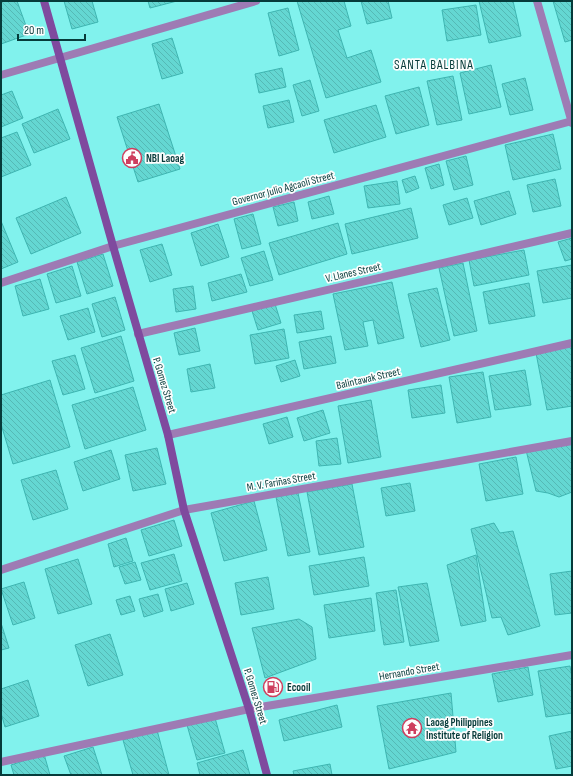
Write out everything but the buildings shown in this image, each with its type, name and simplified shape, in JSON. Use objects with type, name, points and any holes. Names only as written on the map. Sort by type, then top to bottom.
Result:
[{"type":"main road","name":"P. Gomez Street","points":[[44,1],[168,435],[184,510],[249,709],[267,775]]},
{"type":"street","points":[[1,75],[256,1]]},
{"type":"street","points":[[536,1],[572,122]]},
{"type":"street","name":"Governor Julio Agcaoli Street","points":[[1,283],[113,246],[572,122]]},
{"type":"street","name":"V. Llanes Street","points":[[138,334],[572,233]]},
{"type":"street","name":"Balintawak Street","points":[[168,435],[572,343]]},
{"type":"street","name":"M. V. Fariñas Street","points":[[1,570],[184,510],[572,441]]},
{"type":"street","name":"Hernando Street","points":[[1,762],[249,709],[572,655]]},
{"type":"place","name":"NBI Laoag","points":[[132,158]]},
{"type":"place","name":"Ecooil","points":[[273,687]]},
{"type":"place","name":"Laoag Philippines Institute of Religion","points":[[412,728]]},
{"type":"district","name":"SANTA BALBINA","points":[[434,64]]}]
